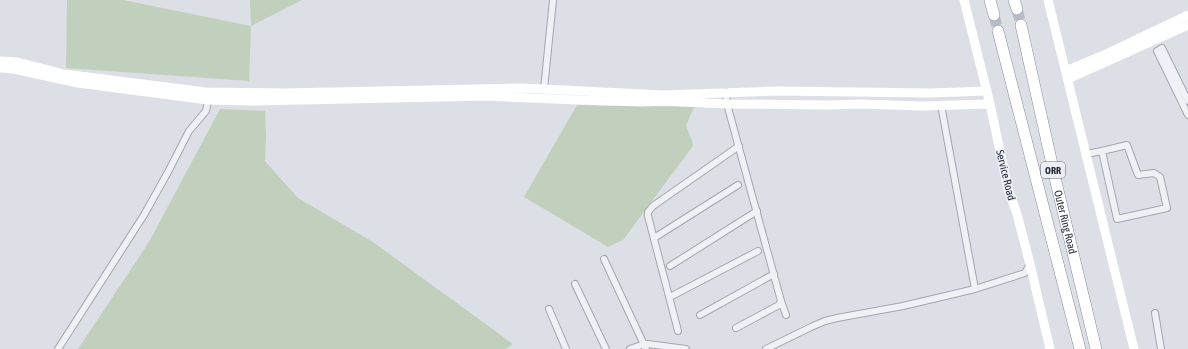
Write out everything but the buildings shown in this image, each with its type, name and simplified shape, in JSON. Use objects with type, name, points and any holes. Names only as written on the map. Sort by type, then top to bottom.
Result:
[{"type":"highway","points":[[990,0],[994,15]]},
{"type":"highway","name":"Outer Ring Road","points":[[1021,25],[1056,182],[1096,349]]},
{"type":"highway","name":"Outer Ring Road","points":[[998,31],[1080,349]]},
{"type":"street","points":[[544,89],[554,0]]},
{"type":"street","name":"Service Road","points":[[964,0],[987,91],[1008,189],[1030,264],[1050,349]]},
{"type":"street","points":[[1048,0],[1134,349]]},
{"type":"street","points":[[1067,75],[1188,15]]},
{"type":"street","points":[[1067,75],[1188,25]]},
{"type":"street","points":[[1188,101],[1162,48],[1157,51],[1188,115]]},
{"type":"street","points":[[0,61],[17,62],[64,74],[205,92],[416,94],[727,104],[860,104],[901,106],[990,104]]},
{"type":"street","points":[[0,68],[78,83],[208,100],[253,101],[522,88],[664,94],[779,91],[902,93],[987,91]]},
{"type":"street","points":[[726,92],[727,104],[786,316]]},
{"type":"street","points":[[825,92],[825,105]]},
{"type":"street","points":[[901,106],[902,93]]},
{"type":"street","points":[[58,349],[144,215],[189,131],[206,111],[208,100]]},
{"type":"street","points":[[941,105],[975,289]]},
{"type":"street","points":[[1086,154],[1127,145],[1138,175],[1154,173],[1160,177],[1167,208],[1117,219],[1102,151]]},
{"type":"street","points":[[678,331],[648,212],[650,209],[739,146]]},
{"type":"street","points":[[654,238],[738,185]]},
{"type":"street","points":[[670,266],[757,211]]},
{"type":"street","points":[[670,297],[758,251]]},
{"type":"street","points":[[604,259],[645,346]]},
{"type":"street","points":[[766,349],[825,321],[904,306],[975,289],[1025,273],[1030,264]]},
{"type":"street","points":[[700,315],[774,274]]},
{"type":"street","points":[[576,284],[606,349]]},
{"type":"street","points":[[736,328],[779,305],[781,301]]},
{"type":"street","points":[[549,309],[566,349]]},
{"type":"street","points":[[1155,313],[1161,349]]},
{"type":"street","points":[[630,349],[645,346],[686,349]]},
{"type":"green space","points":[[67,0],[123,0],[251,26],[249,81],[66,68]]},
{"type":"green space","points":[[250,0],[302,0],[251,26]]},
{"type":"green space","points":[[577,105],[694,107],[686,126],[693,146],[623,240],[608,247],[524,197]]},
{"type":"green space","points":[[220,109],[265,111],[265,161],[298,198],[373,242],[513,344],[505,349],[78,349],[149,242]]},
{"type":"tunnel","points":[[1017,9],[1021,25]]},
{"type":"tunnel","points":[[994,15],[998,31]]}]
